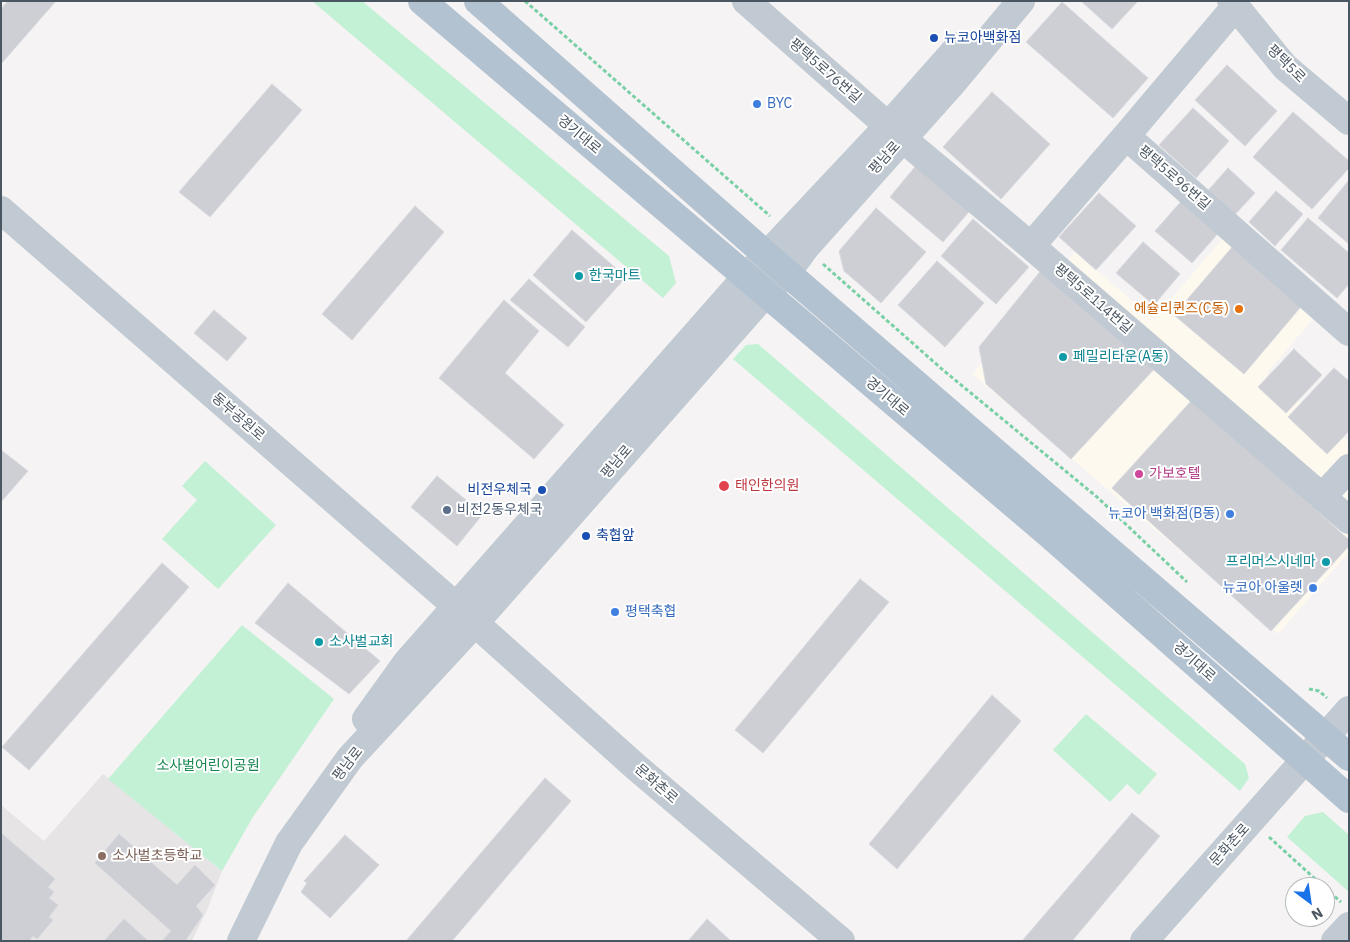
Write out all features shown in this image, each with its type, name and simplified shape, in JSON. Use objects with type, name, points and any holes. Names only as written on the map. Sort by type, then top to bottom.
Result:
[{"type":"main road","name":"경기대로","points":[[422,1],[1049,534],[1315,748],[1349,757]]},
{"type":"main road","name":"경기대로","points":[[478,1],[777,264],[1315,748],[1349,799]]},
{"type":"street","points":[[777,264],[895,133],[998,1]]},
{"type":"street","name":"평남로","points":[[241,941],[289,843],[350,758],[465,616],[756,286],[777,264],[805,248],[895,133],[950,86],[1021,1]]},
{"type":"street","name":"평택5로","points":[[1233,4],[1285,67],[1349,121]]},
{"type":"street","name":"평택5로96번길","points":[[1233,4],[1126,136],[1349,332]]},
{"type":"street","name":"평택5로76번길","points":[[762,6],[895,133]]},
{"type":"street","name":"평택5로114번길","points":[[895,133],[1031,246],[1349,520]]},
{"type":"street","points":[[1031,246],[1126,136]]},
{"type":"street","name":"동부공원로","points":[[1,210],[465,616]]},
{"type":"street","points":[[1322,497],[1349,468]]},
{"type":"street","points":[[225,941],[269,853],[407,662],[465,616]]},
{"type":"street","name":"문화촌로","points":[[465,616],[644,774],[841,941]]},
{"type":"street","points":[[1315,748],[1347,712]]},
{"type":"street","name":"문화촌로","points":[[1144,941],[1315,748]]},
{"type":"street","points":[[1336,941],[1346,915]]},
{"type":"path","points":[[525,1],[770,216]]},
{"type":"path","points":[[805,248],[943,370],[1097,497],[1192,586]]},
{"type":"path","points":[[1300,688],[1319,690],[1347,712]]},
{"type":"path","points":[[1251,820],[1313,877]]},
{"type":"path","points":[[1335,901],[1346,915]]},
{"type":"shaded area","points":[[1239,219],[1331,298],[1267,373],[1349,442],[1349,552],[1278,634],[972,374],[1075,252],[1154,319]]},
{"type":"shaded area","name":"소사벌초등학교","points":[[103,774],[222,871],[207,910],[192,941],[1,941],[1,805],[44,841]]},
{"type":"green space","points":[[312,1],[362,1],[669,256],[676,283],[663,298]]},
{"type":"green space","points":[[758,344],[1245,764],[1249,778],[1240,791],[733,359],[746,345]]},
{"type":"green space","points":[[205,461],[276,525],[218,589],[162,539],[197,500],[182,486]]},
{"type":"green space","name":"소사벌어린이공원","points":[[242,625],[334,699],[253,817],[222,871],[108,779]]},
{"type":"green space","points":[[1086,714],[1157,774],[1139,795],[1127,784],[1110,802],[1053,750]]},
{"type":"green space","points":[[1323,812],[1349,835],[1349,892],[1335,880],[1335,877],[1332,877],[1287,837],[1305,816]]},
{"type":"building","points":[[8,1],[56,1],[1,64],[1,9]]},
{"type":"building","points":[[1081,1],[1138,1],[1112,29]]},
{"type":"building","points":[[1062,2],[1148,78],[1113,118],[1026,42]]},
{"type":"building","points":[[1227,65],[1277,111],[1245,146],[1195,100]]},
{"type":"building","points":[[272,84],[302,110],[210,217],[179,192]]},
{"type":"building","points":[[992,92],[1050,144],[1001,199],[943,147]]},
{"type":"building","points":[[1193,108],[1229,141],[1196,178],[1159,145]]},
{"type":"building","points":[[1293,112],[1349,161],[1349,168],[1312,209],[1253,157]]},
{"type":"building","points":[[919,162],[973,207],[943,242],[890,197]]},
{"type":"building","points":[[1228,168],[1255,193],[1230,220],[1204,195]]},
{"type":"building","points":[[1349,180],[1349,244],[1318,218]]},
{"type":"building","points":[[1276,191],[1303,214],[1275,246],[1249,222]]},
{"type":"building","points":[[1099,193],[1136,226],[1096,270],[1059,237]]},
{"type":"building","points":[[1185,197],[1222,229],[1192,263],[1155,231]]},
{"type":"building","points":[[415,206],[444,232],[352,340],[322,314]]},
{"type":"building","points":[[876,208],[926,252],[881,303],[844,271],[839,251]]},
{"type":"building","points":[[1308,218],[1349,253],[1349,284],[1337,298],[1281,250]]},
{"type":"building","points":[[973,219],[1029,267],[996,304],[941,256]]},
{"type":"building","name":"한국마트","points":[[572,230],[626,277],[586,322],[533,275]]},
{"type":"building","points":[[1143,242],[1180,274],[1154,305],[1116,273]]},
{"type":"building","name":"에슐리퀸즈(C동)","points":[[1234,245],[1304,303],[1244,374],[1174,315]]},
{"type":"building","points":[[937,261],[984,303],[945,347],[898,305]]},
{"type":"building","name":"페밀리타운(A동)","points":[[1043,268],[1156,367],[1071,459],[986,384],[979,347]]},
{"type":"building","points":[[529,279],[585,327],[568,347],[510,300]]},
{"type":"building","points":[[504,300],[539,331],[505,373],[564,425],[534,459],[439,378]]},
{"type":"building","points":[[214,310],[247,338],[227,361],[194,333]]},
{"type":"building","points":[[1294,349],[1322,375],[1286,413],[1258,387]]},
{"type":"building","points":[[1334,368],[1349,381],[1349,431],[1327,454],[1288,417]]},
{"type":"building","name":"뉴코아 백화점(B동)","points":[[1193,399],[1349,540],[1349,546],[1271,631],[1112,488]]},
{"type":"building","points":[[1,450],[28,471],[1,502]]},
{"type":"building","name":"비전2동우체국","points":[[437,476],[483,514],[457,546],[411,507]]},
{"type":"building","points":[[162,563],[189,587],[29,770],[2,747]]},
{"type":"building","points":[[860,579],[889,602],[763,753],[735,730]]},
{"type":"building","name":"소사벌교회","points":[[288,583],[380,661],[349,694],[255,623]]},
{"type":"building","points":[[992,695],[1021,721],[897,869],[869,844]]},
{"type":"building","points":[[545,778],[571,801],[452,941],[406,941]]},
{"type":"building","points":[[1132,813],[1160,836],[1072,941],[1022,941]]},
{"type":"building","points":[[1,833],[55,879],[48,887],[54,892],[49,898],[58,905],[49,917],[53,920],[37,939],[33,936],[29,941],[1,940]]},
{"type":"building","points":[[119,834],[177,885],[195,865],[215,885],[196,906],[203,915],[185,941],[162,941],[171,931],[95,863]]},
{"type":"building","points":[[345,835],[379,865],[330,918],[301,892],[307,883],[304,881]]},
{"type":"building","points":[[124,919],[148,941],[104,941]]},
{"type":"building","points":[[707,919],[731,941],[688,941]]},
{"type":"place","name":"뉴코아백화점","points":[[934,38]]},
{"type":"place","name":"BYC","points":[[757,104]]},
{"type":"place","name":"한국마트","points":[[579,276]]},
{"type":"place","name":"에슐리퀸즈(C동)","points":[[1239,309]]},
{"type":"place","name":"페밀리타운(A동)","points":[[1063,357]]},
{"type":"place","name":"가보호텔","points":[[1139,474]]},
{"type":"place","name":"태인한의원","points":[[724,486]]},
{"type":"place","name":"비전우체국","points":[[542,490]]},
{"type":"place","name":"비전2동우체국","points":[[447,510]]},
{"type":"place","name":"뉴코아 백화점(B동)","points":[[1230,514]]},
{"type":"place","name":"축협앞","points":[[586,536]]},
{"type":"place","name":"프리머스시네마","points":[[1326,562]]},
{"type":"place","name":"뉴코아 아울렛","points":[[1313,588]]},
{"type":"place","name":"평택축협","points":[[615,612]]},
{"type":"place","name":"소사벌교회","points":[[319,642]]},
{"type":"place","name":"소사벌초등학교","points":[[102,856]]}]
